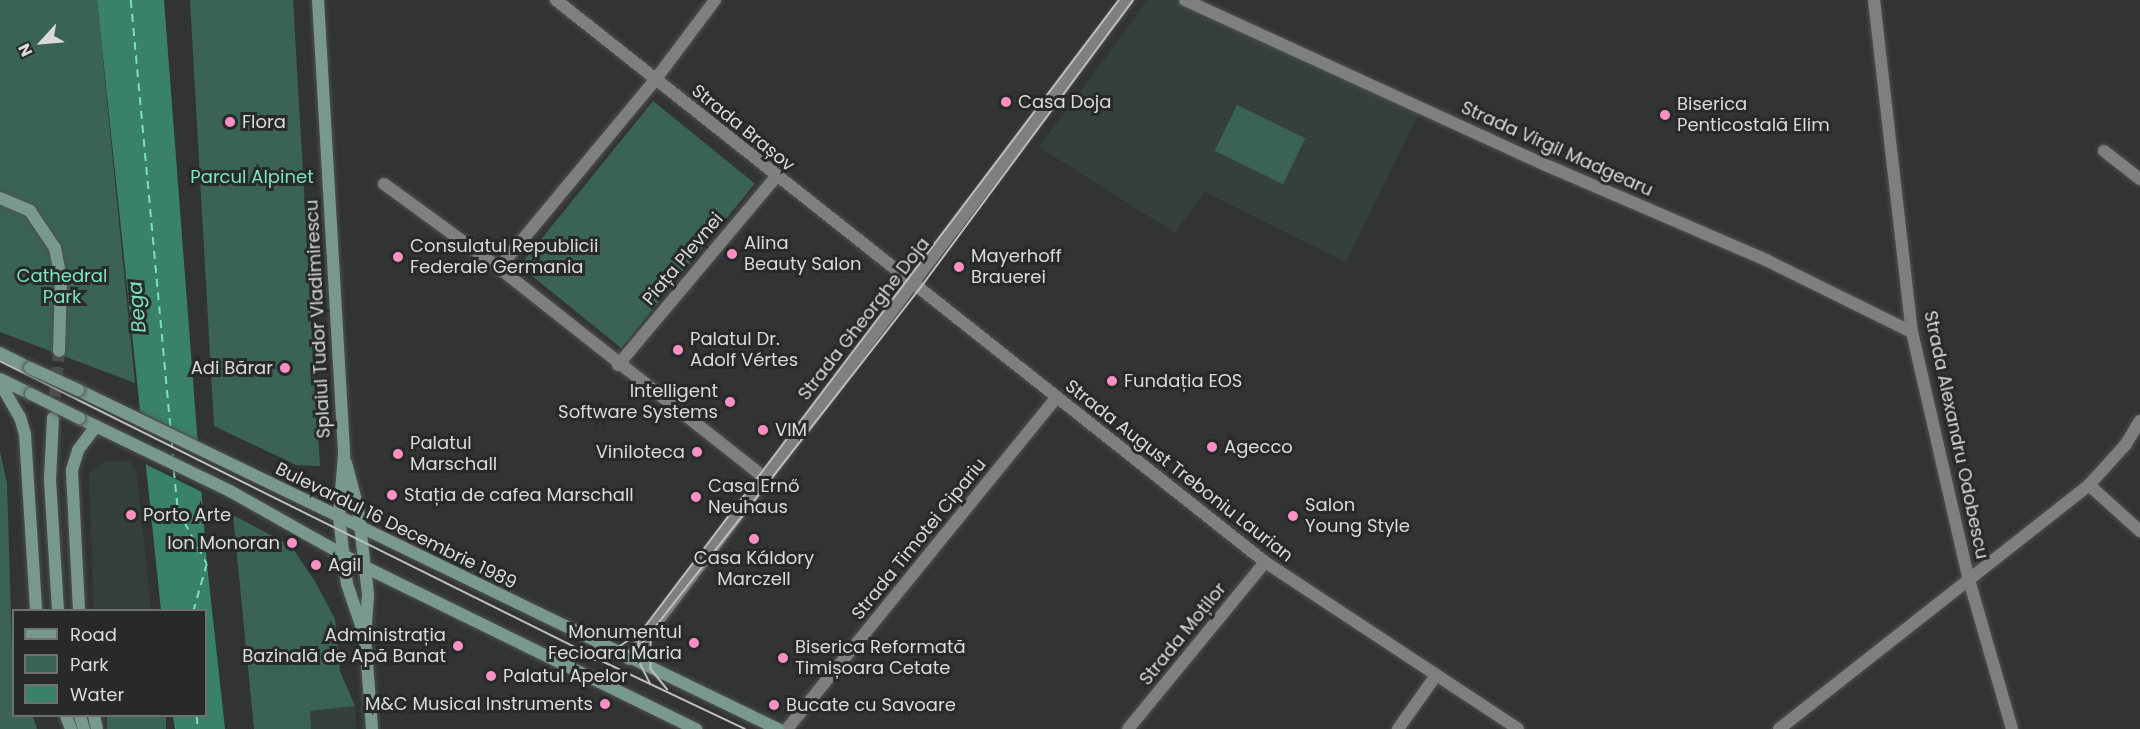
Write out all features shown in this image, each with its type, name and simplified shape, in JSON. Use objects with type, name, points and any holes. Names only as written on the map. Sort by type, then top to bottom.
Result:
[{"type":"main road","name":"Splaiul Tudor Vladimirescu","points":[[318,0],[344,455],[339,517],[347,584],[365,637]]},
{"type":"main road","points":[[0,198],[30,211],[55,248],[61,280],[59,351]]},
{"type":"main road","name":"Bulevardul 16 Decembrie 1989","points":[[0,353],[229,466],[361,527],[629,660],[778,729]]},
{"type":"main road","points":[[0,381],[230,491],[365,567],[696,729]]},
{"type":"main road","points":[[0,381],[20,417],[25,435],[36,609]]},
{"type":"main road","points":[[53,418],[50,480],[58,609]]},
{"type":"main road","points":[[79,609],[72,470],[78,450],[102,429]]},
{"type":"main road","name":"Splaiul Tudor Vladimirescu","points":[[344,455],[361,527],[369,606],[365,637],[372,729]]},
{"type":"street","name":"Strada Brașov","points":[[556,0],[911,285]]},
{"type":"street","points":[[499,268],[655,80],[715,0]]},
{"type":"street","name":"Strada Gheorghe Doja","points":[[629,660],[1127,0]]},
{"type":"street","name":"Strada Virgil Madgearu","points":[[1185,0],[1548,166],[1757,256],[1912,332]]},
{"type":"street","name":"Strada Alexandru Odobescu","points":[[1874,0],[1912,332],[1969,580],[2012,729]]},
{"type":"street","points":[[2104,151],[2140,179]]},
{"type":"street","name":"Piața Plevnei","points":[[618,365],[776,177]]},
{"type":"street","points":[[384,184],[499,268],[618,365],[765,478]]},
{"type":"street","name":"Strada August Treboniu Laurian","points":[[911,285],[1265,562],[1435,677],[1518,729]]},
{"type":"street","name":"Strada Timotei Cipariu","points":[[787,729],[1055,399]]},
{"type":"street","points":[[1779,729],[2089,485],[2140,421]]},
{"type":"street","points":[[2089,485],[2140,531]]},
{"type":"street","name":"Strada Moților","points":[[1128,729],[1265,562]]},
{"type":"street","points":[[1398,729],[1435,677]]},
{"type":"shaded area","points":[[1148,0],[1173,0],[1421,109],[1346,262],[1205,192],[1175,233],[1039,147]]},
{"type":"shaded area","points":[[108,461],[130,462],[137,475],[151,609],[94,609],[89,472]]},
{"type":"shaded area","points":[[355,706],[356,729],[254,729],[310,711]]},
{"type":"green space","name":"Cathedral Park","points":[[0,0],[97,0],[135,383],[0,332]]},
{"type":"green space","name":"Parcul Alpinet","points":[[190,0],[293,0],[320,466],[296,465],[214,426]]},
{"type":"green space","points":[[653,101],[755,183],[621,348],[520,266]]},
{"type":"green space","points":[[1237,105],[1305,138],[1283,184],[1215,151]]},
{"type":"green space","points":[[0,452],[7,483],[12,717],[33,717],[37,729],[0,729]]},
{"type":"green space","points":[[233,515],[291,546],[316,583],[335,619],[340,671],[355,706],[310,711],[311,729],[254,729]]},
{"type":"green space","points":[[107,717],[166,717],[166,729],[107,729]]},
{"type":"water","name":"Bega","points":[[97,0],[164,0],[207,564],[225,729],[175,729],[173,717],[207,717],[207,609],[161,609]]},
{"type":"pier","points":[[135,409],[200,442],[204,493],[141,462]]},
{"type":"ferry route","points":[[131,0],[171,429]]},
{"type":"ferry route","points":[[172,440],[173,456]]},
{"type":"ferry route","points":[[174,470],[178,510],[207,564],[194,609]]},
{"type":"ferry route","points":[[197,717],[198,729]]},
{"type":"tunnel","points":[[53,415],[59,351]]},
{"type":"tram line","points":[[577,649],[617,648],[641,632],[1119,0]]},
{"type":"tram line","points":[[583,660],[611,660],[635,649],[646,639],[918,291],[1133,0]]},
{"type":"tram line","points":[[0,361],[583,651]]},
{"type":"tram line","points":[[651,635],[651,669],[667,689]]},
{"type":"tram line","points":[[639,641],[639,661],[650,683]]},
{"type":"tram line","points":[[602,661],[745,729]]},
{"type":"place","name":"Casa Doja","points":[[1006,102]]},
{"type":"place","name":"Biserica Penticostală Elim","points":[[1665,115]]},
{"type":"place","name":"Flora","points":[[230,122]]},
{"type":"place","name":"Alina Beauty Salon","points":[[732,254]]},
{"type":"place","name":"Consulatul Republicii Federale Germania","points":[[398,257]]},
{"type":"place","name":"Mayerhoff Brauerei","points":[[959,267]]},
{"type":"place","name":"Palatul Dr. Adolf Vértes","points":[[678,350]]},
{"type":"place","name":"Adi Bărar","points":[[285,368]]},
{"type":"place","name":"Fundația EOS","points":[[1112,381]]},
{"type":"place","name":"Intelligent Software Systems","points":[[730,402]]},
{"type":"place","name":"VIM","points":[[763,430]]},
{"type":"place","name":"Agecco","points":[[1212,447]]},
{"type":"place","name":"Viniloteca","points":[[697,452]]},
{"type":"place","name":"Palatul Marschall","points":[[398,454]]},
{"type":"place","name":"Stația de cafea Marschall","points":[[392,495]]},
{"type":"place","name":"Casa Ernő Neuhaus","points":[[696,497]]},
{"type":"place","name":"Porto Arte","points":[[131,515]]},
{"type":"place","name":"Salon Young Style","points":[[1293,516]]},
{"type":"place","name":"Casa Káldory Marczell","points":[[754,539]]},
{"type":"place","name":"Ion Monoran","points":[[292,543]]},
{"type":"place","name":"Agil","points":[[316,565]]},
{"type":"place","name":"Monumentul Fecioara Maria","points":[[694,643]]},
{"type":"place","name":"Administrația Bazinală de Apă Banat","points":[[458,646]]},
{"type":"place","name":"Biserica Reformată Timișoara Cetate","points":[[783,658]]},
{"type":"place","name":"Palatul Apelor","points":[[491,676]]},
{"type":"place","name":"M&C Musical Instruments","points":[[605,704]]},
{"type":"place","name":"Bucate cu Savoare","points":[[774,705]]}]
